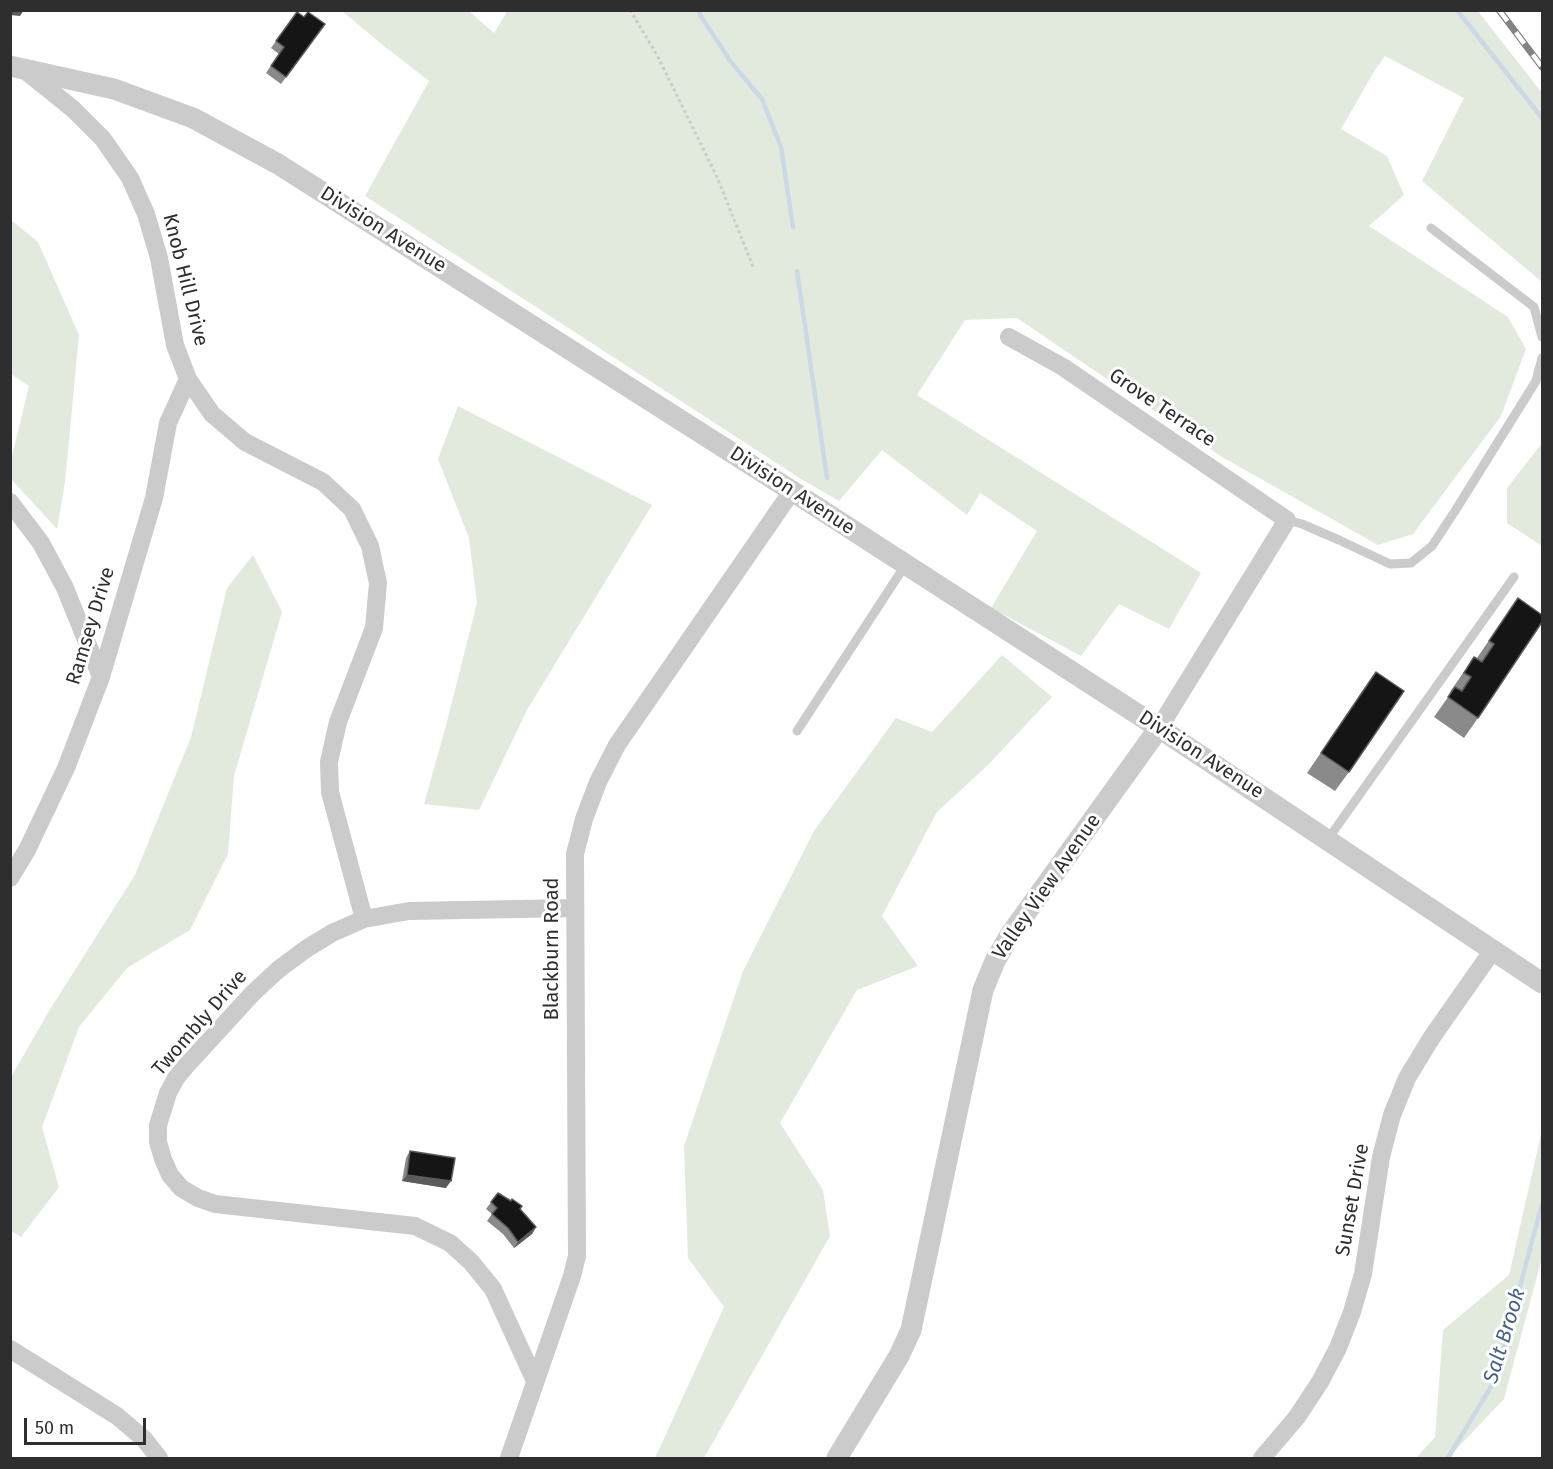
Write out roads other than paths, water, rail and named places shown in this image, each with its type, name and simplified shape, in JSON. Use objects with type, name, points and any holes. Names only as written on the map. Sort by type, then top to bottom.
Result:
[{"type":"street","name":"Knob Hill Drive","points":[[16,67],[73,108],[103,140],[130,178],[146,214],[159,258],[175,345],[188,380],[212,414],[245,442],[323,482],[352,509],[370,546],[378,583],[374,628],[338,722],[329,762],[330,792],[364,919]]},
{"type":"street","name":"Division Avenue","points":[[16,67],[114,89],[193,118],[278,164],[906,564],[1328,839],[1542,982]]},
{"type":"street","name":"Grove Terrace","points":[[1009,337],[1063,367],[1287,520]]},
{"type":"street","name":"Ramsey Drive","points":[[10,878],[27,850],[66,768],[101,677],[154,498],[168,423],[188,380]]},
{"type":"street","name":"Blackburn Road","points":[[509,1458],[577,1256],[574,908],[575,854],[582,827],[598,782],[617,745],[792,491]]},
{"type":"street","points":[[10,502],[41,543],[60,579],[101,677]]},
{"type":"street","name":"Valley View Avenue","points":[[837,1458],[899,1356],[911,1330],[983,990],[994,961],[1010,935],[1159,728],[1287,520]]},
{"type":"street","name":"Twombly Drive","points":[[535,1381],[493,1289],[471,1262],[450,1243],[415,1226],[215,1204],[181,1188],[170,1175],[158,1142],[158,1125],[168,1093],[176,1078],[253,993],[279,969],[332,933],[364,919],[409,911],[574,908]]},
{"type":"street","name":"Sunset Drive","points":[[1262,1458],[1297,1417],[1320,1382],[1338,1348],[1352,1312],[1363,1274],[1382,1157],[1392,1115],[1407,1078],[1432,1036],[1493,950]]},
{"type":"street","points":[[10,1349],[117,1416],[144,1439],[159,1458]]},
{"type":"lane","points":[[1431,228],[1534,307],[1542,337]]},
{"type":"lane","points":[[1287,520],[1330,536],[1390,564],[1411,563],[1432,546],[1455,512],[1536,381],[1542,358]]},
{"type":"lane","points":[[797,731],[906,564]]},
{"type":"lane","points":[[1328,839],[1514,577]]},
{"type":"waterway","points":[[698,10],[731,62],[762,99],[781,147],[793,227]]},
{"type":"waterway","name":"Salt Brook","points":[[1457,10],[1542,118]]},
{"type":"waterway","points":[[797,271],[827,478]]},
{"type":"waterway","name":"Salt Brook","points":[[1448,1458],[1495,1380],[1542,1204]]},
{"type":"railway","points":[[1499,10],[1542,67]]}]
